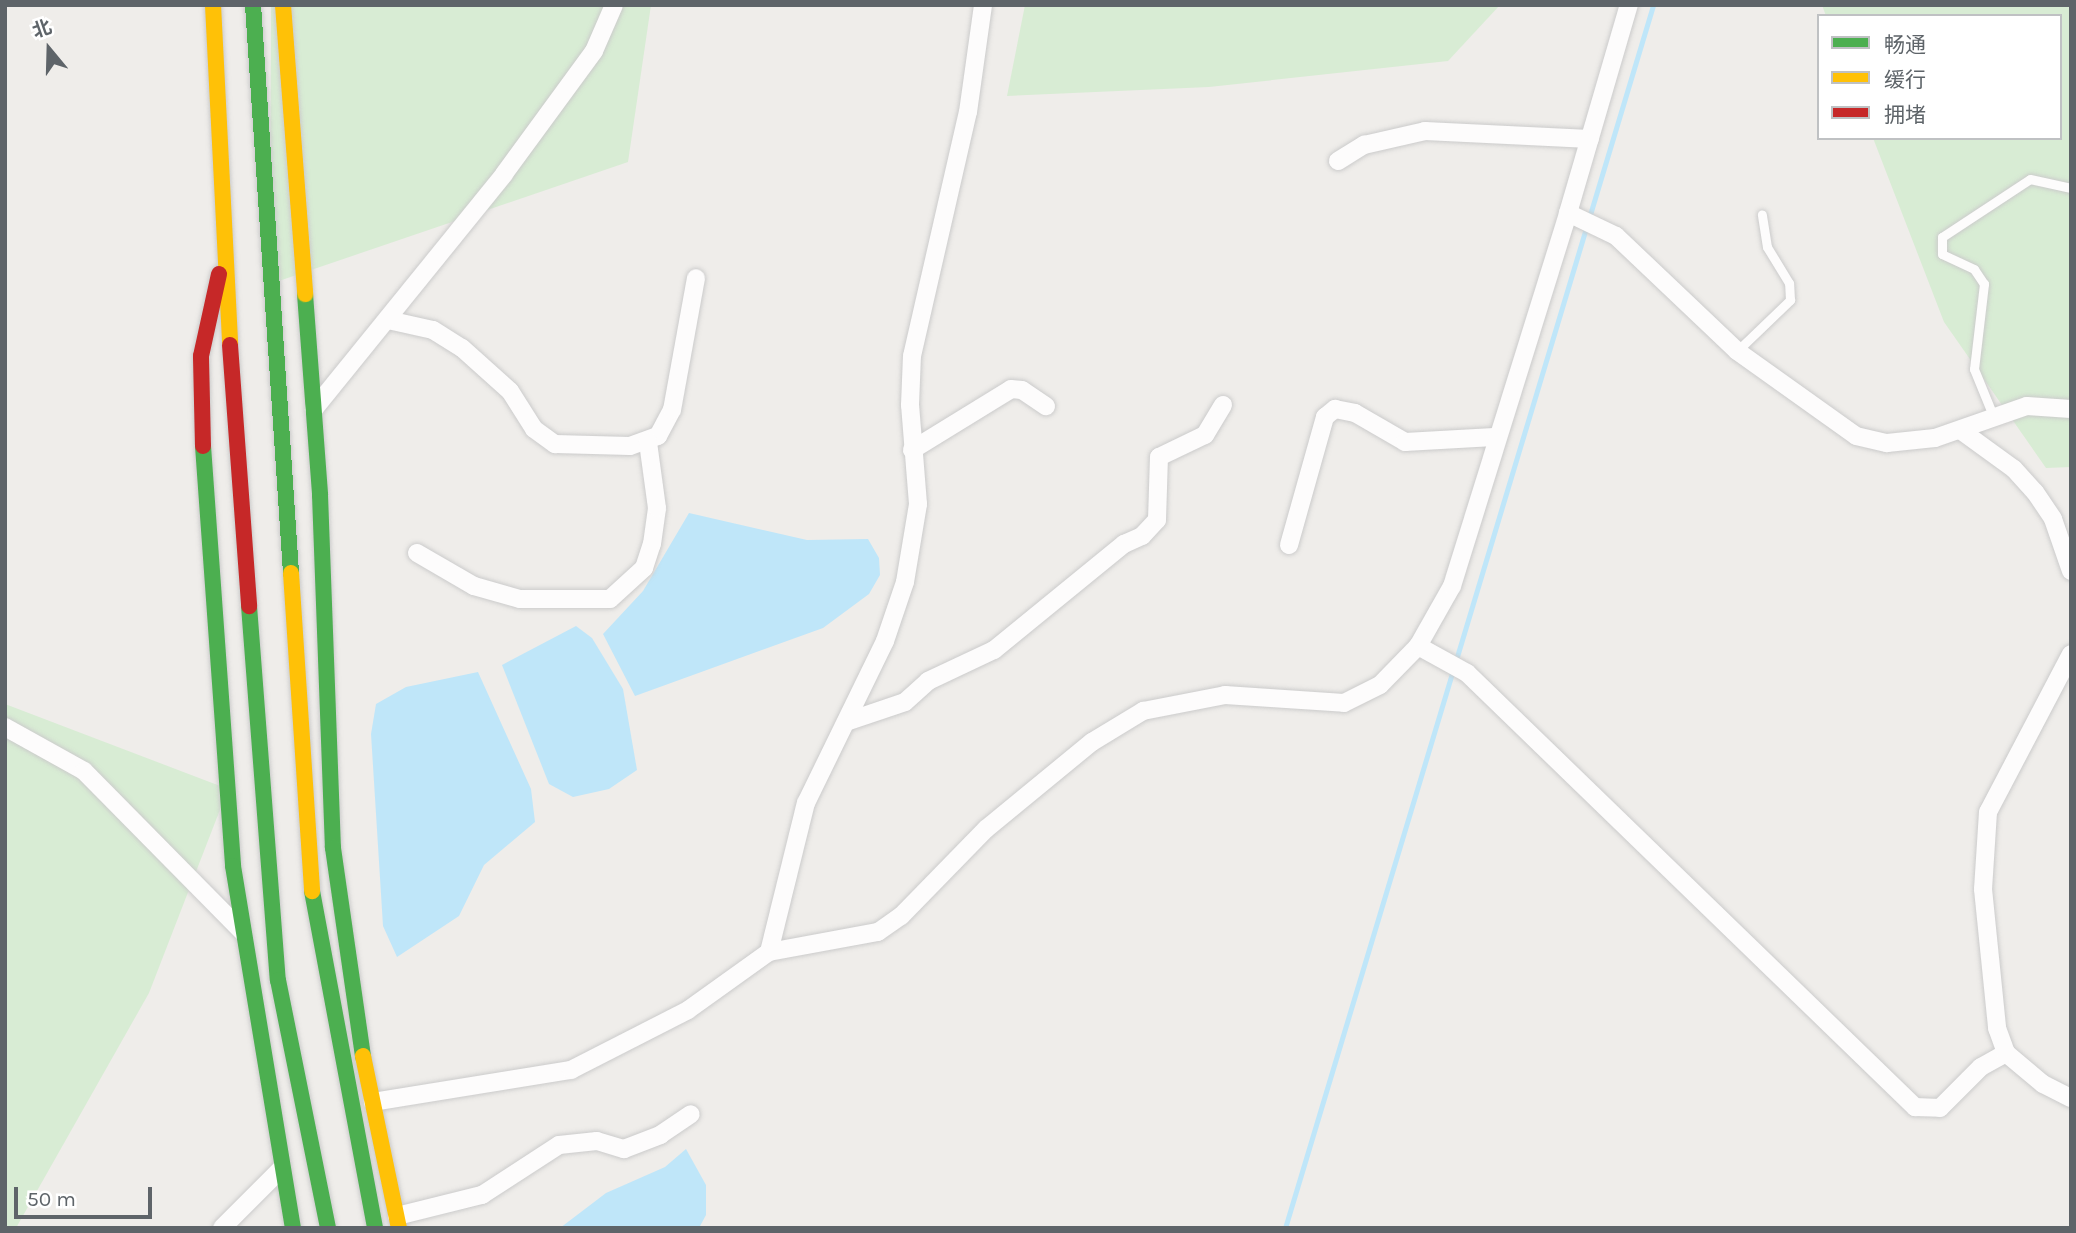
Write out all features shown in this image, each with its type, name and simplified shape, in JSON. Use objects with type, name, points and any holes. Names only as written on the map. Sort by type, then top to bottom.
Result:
[{"type":"main road","points":[[213,5],[223,259],[278,980],[328,1228]]},
{"type":"main road","points":[[253,5],[313,899],[375,1228]]},
{"type":"main road","points":[[283,5],[314,408],[333,848],[373,1102],[398,1222]]},
{"type":"main road","points":[[223,259],[201,356],[204,472],[242,931],[293,1228]]},
{"type":"street","points":[[314,408],[388,320],[594,51],[614,5]]},
{"type":"street","points":[[769,952],[806,803],[885,641],[905,582],[918,504],[912,450],[912,356],[968,112],[983,5]]},
{"type":"street","points":[[373,1102],[571,1069],[688,1010],[769,952],[878,932],[901,916],[986,829],[1092,742],[1143,711],[1225,695],[1344,703],[1380,685],[1418,646],[1452,586],[1494,437],[1574,214],[1590,139],[1629,5]]},
{"type":"street","points":[[1338,161],[1375,141],[1425,131],[1590,139]]},
{"type":"street","points":[[1574,214],[1604,229],[1737,351],[1856,436],[1887,443],[1963,432],[2027,406],[2071,409]]},
{"type":"street","points":[[388,320],[433,330],[462,348],[510,391],[534,429],[555,443],[648,442],[658,436],[672,410],[696,278]]},
{"type":"street","points":[[912,450],[1011,389],[1022,390],[1046,406]]},
{"type":"street","points":[[846,722],[905,702],[928,681],[994,650],[1124,544],[1142,536],[1157,520],[1159,457],[1205,435],[1223,405]]},
{"type":"street","points":[[1289,545],[1325,418],[1335,410],[1355,413],[1405,442],[1494,437]]},
{"type":"street","points":[[1963,432],[2014,469],[2035,492],[2053,519],[2071,570]]},
{"type":"street","points":[[417,553],[474,586],[520,599],[610,599],[644,568],[652,544],[657,509],[648,442]]},
{"type":"street","points":[[1418,646],[1467,673],[1915,1107],[1940,1108],[1970,1076],[2006,1053]]},
{"type":"street","points":[[2071,654],[1988,812],[1983,889],[1997,1028],[2006,1053],[2043,1084],[2071,1098]]},
{"type":"street","points":[[5,727],[84,771],[242,931]]},
{"type":"street","points":[[398,1222],[482,1195],[559,1145],[597,1142],[624,1149],[660,1135],[691,1114]]},
{"type":"street","points":[[222,1228],[281,1169]]},
{"type":"lane","points":[[1994,418],[1974,369],[1984,284],[1974,269],[1942,254],[1942,237],[2029,179],[2071,188]]},
{"type":"lane","points":[[1737,351],[1790,300],[1788,283],[1767,247],[1762,214]]},
{"type":"green space","points":[[271,5],[651,5],[628,162],[270,284]]},
{"type":"green space","points":[[1025,5],[1500,5],[1448,61],[1209,87],[1007,96]]},
{"type":"green space","points":[[1822,5],[2071,5],[2071,467],[2046,468],[1944,322],[1874,140],[2062,140],[2062,14],[1825,14]]},
{"type":"green space","points":[[5,704],[228,789],[149,993],[16,1228],[5,1228]]},
{"type":"water","points":[[689,513],[807,540],[868,539],[879,558],[880,575],[869,594],[823,628],[635,696],[603,634],[643,591]]},
{"type":"water","points":[[576,626],[592,638],[623,689],[637,770],[609,789],[573,797],[549,784],[502,665]]},
{"type":"water","points":[[478,672],[531,789],[535,822],[484,865],[459,916],[397,957],[383,926],[371,734],[376,704],[406,687]]},
{"type":"water","points":[[686,1149],[706,1185],[706,1215],[699,1228],[560,1228],[606,1193],[665,1167]]},
{"type":"waterway","points":[[1285,1228],[1653,5]]},
{"type":"traffic: fast","points":[[253,5],[291,573]]},
{"type":"traffic: fast","points":[[305,294],[320,495],[333,848],[363,1056]]},
{"type":"traffic: fast","points":[[203,446],[233,866],[293,1228]]},
{"type":"traffic: fast","points":[[249,606],[278,980],[328,1228]]},
{"type":"traffic: fast","points":[[312,891],[375,1228]]},
{"type":"traffic: slow","points":[[213,5],[230,345]]},
{"type":"traffic: slow","points":[[283,5],[305,294]]},
{"type":"traffic: slow","points":[[291,573],[312,891]]},
{"type":"traffic: slow","points":[[363,1056],[399,1228]]},
{"type":"traffic: jam","points":[[203,446],[201,356],[219,274]]},
{"type":"traffic: jam","points":[[230,345],[249,606]]}]
